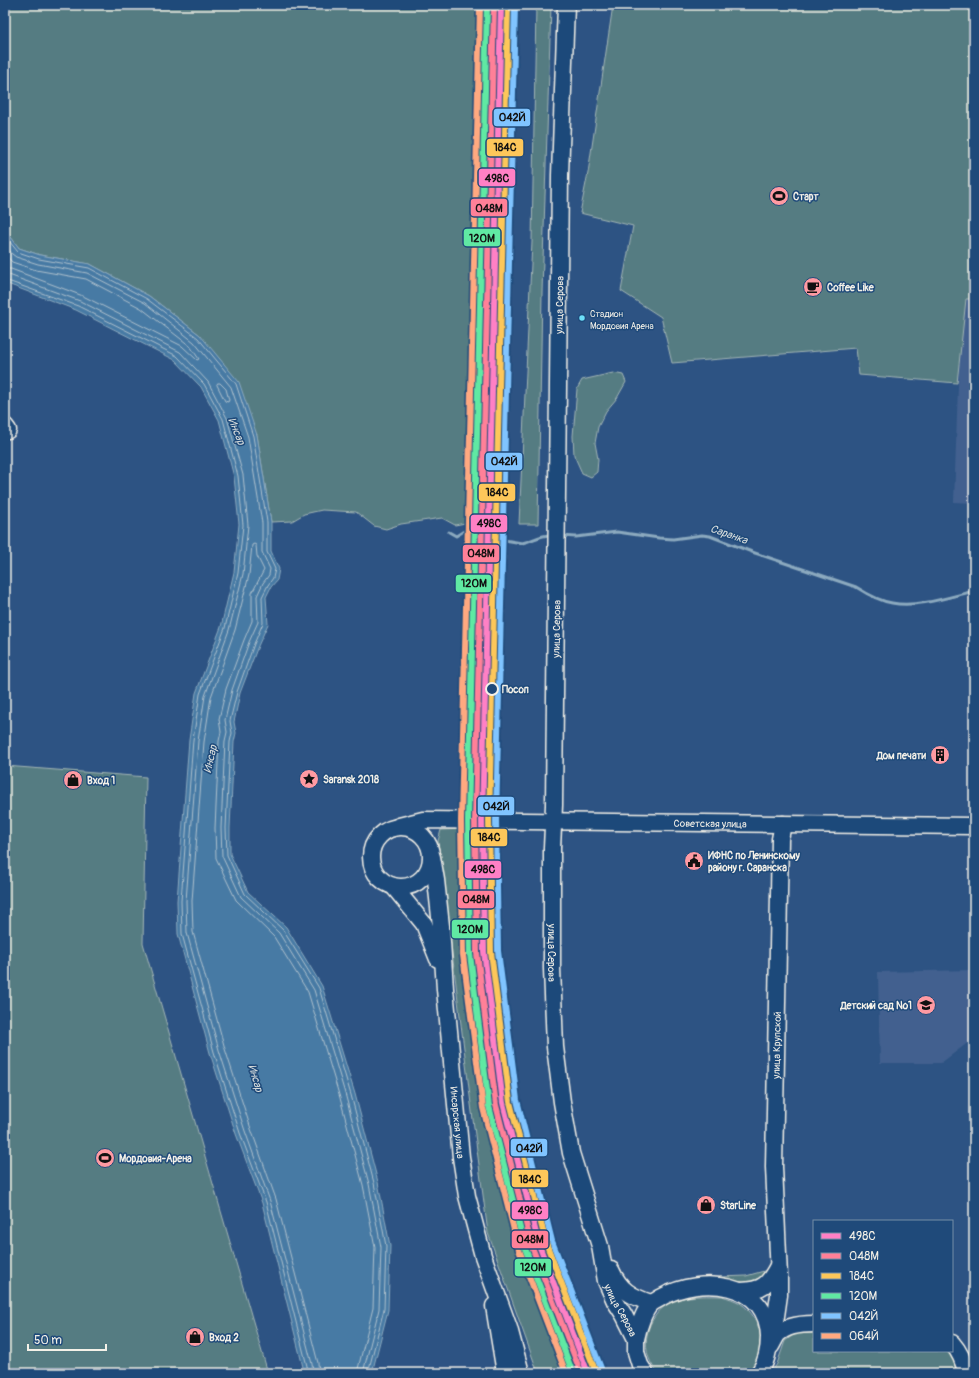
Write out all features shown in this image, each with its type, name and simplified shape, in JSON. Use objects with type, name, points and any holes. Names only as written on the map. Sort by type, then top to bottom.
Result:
[{"type":"street","name":"улица Серова","points":[[566,5],[560,175],[553,821],[552,968],[555,1047],[562,1102],[571,1153],[600,1246],[616,1281],[621,1287],[633,1296],[651,1304]]},
{"type":"street","name":"Советская улица","points":[[399,826],[423,820],[974,826]]},
{"type":"street","points":[[432,853],[428,842],[423,835],[416,830],[399,826],[390,828],[382,833],[374,844],[371,857],[372,866],[376,874],[383,881],[393,886],[407,886],[420,881],[430,866],[432,853],[434,834],[438,828],[447,821]]},
{"type":"street","name":"улица Крупской","points":[[769,1346],[779,1295],[774,1167],[780,838],[783,824]]},
{"type":"street","name":"Инсарская улица","points":[[432,853],[440,919],[444,974],[467,1196],[487,1269],[510,1328],[521,1373]]},
{"type":"street","name":"Инсарская улица","points":[[393,886],[424,924],[444,974]]},
{"type":"street","name":"улица Серова","points":[[600,1246],[606,1281],[636,1339],[636,1352],[640,1365],[645,1373]]},
{"type":"street","points":[[636,1339],[638,1327],[651,1304],[674,1291],[689,1286],[715,1285],[741,1291],[760,1289],[771,1279],[778,1266]]},
{"type":"street","name":"Инсарская улица","points":[[487,1269],[505,1373]]},
{"type":"street","points":[[741,1291],[752,1298],[762,1309],[767,1320],[769,1330],[769,1346],[764,1365],[759,1373]]},
{"type":"street","points":[[769,1346],[777,1335],[787,1328],[802,1324],[813,1324]]},
{"type":"street","points":[[953,1344],[959,1352],[966,1373]]},
{"type":"shaded area","points":[[498,5],[515,5],[502,519],[485,519]]},
{"type":"shaded area","points":[[961,299],[974,300],[974,503],[954,502]]},
{"type":"shaded area","name":"Детский сад №1","points":[[974,970],[974,1038],[941,1063],[880,1063],[878,972]]},
{"type":"green space","points":[[5,5],[498,5],[485,519],[455,525],[442,518],[401,524],[386,529],[374,526],[356,512],[322,510],[304,514],[292,521],[271,522],[257,435],[200,335],[149,296],[90,264],[40,255],[19,248],[5,229]]},
{"type":"green space","points":[[536,5],[551,5],[542,292],[538,524],[519,524],[532,242]]},
{"type":"green space","name":"Старт","points":[[613,5],[974,5],[974,299],[966,299],[957,383],[859,375],[856,348],[672,363],[661,317],[621,291],[633,226],[580,213],[588,173]]},
{"type":"green space","points":[[613,373],[623,375],[626,382],[617,398],[606,411],[598,427],[595,443],[598,459],[597,472],[591,477],[582,473],[574,455],[573,436],[577,389],[582,380]]},
{"type":"green space","name":"Мордовия-Арена","points":[[5,766],[146,777],[143,943],[268,1373],[5,1373]]},
{"type":"green space","points":[[464,829],[485,1076],[530,1253],[574,1373],[538,1373],[488,1233],[438,841],[441,830]]},
{"type":"green space","points":[[769,1271],[765,1280],[745,1283],[720,1277],[746,1276]]},
{"type":"green space","points":[[701,1296],[722,1296],[740,1303],[754,1318],[760,1336],[760,1346],[754,1365],[747,1373],[658,1373],[651,1363],[647,1352],[646,1341],[648,1330],[659,1311],[668,1304],[679,1299]]},
{"type":"green space","points":[[813,1333],[813,1352],[949,1352],[952,1356],[957,1373],[771,1373],[777,1364],[785,1341],[795,1334]]},
{"type":"water","name":"Инсар","points":[[5,229],[19,248],[40,255],[90,264],[149,296],[200,335],[239,382],[257,435],[271,522],[271,551],[279,569],[277,580],[271,587],[266,597],[268,624],[240,693],[234,722],[236,733],[234,742],[230,854],[248,892],[286,927],[322,986],[355,1094],[378,1182],[390,1246],[388,1310],[372,1373],[304,1373],[262,1203],[236,1134],[210,1053],[178,934],[177,901],[189,740],[196,693],[221,627],[234,572],[239,524],[234,477],[219,420],[201,387],[175,360],[76,310],[5,283]]},
{"type":"waterway","name":"Саранка","points":[[449,532],[456,536],[464,531],[472,532],[482,536],[522,543],[551,535]]},
{"type":"waterway","name":"Саранка","points":[[561,536],[576,537],[617,532],[673,539],[702,535],[710,536],[752,552],[856,587],[869,595],[892,603],[922,603],[974,591]]},
{"type":"transit line","name":"064Й","points":[[480,5],[461,821],[463,955],[483,1108],[519,1250],[566,1373]]},
{"type":"transit line","name":"120М","points":[[487,5],[468,821],[470,954],[489,1106],[525,1248],[573,1373]]},
{"type":"transit line","name":"048М","points":[[494,5],[475,821],[477,953],[496,1105],[532,1247],[581,1373]]},
{"type":"transit line","name":"498С","points":[[501,5],[482,821],[484,952],[503,1103],[539,1245],[588,1373]]},
{"type":"transit line","name":"184С","points":[[508,5],[489,821],[491,952],[510,1102],[546,1243],[595,1370]]},
{"type":"transit line","name":"042Й","points":[[515,5],[496,821],[498,951],[517,1100],[552,1241],[601,1368]]},
{"type":"place","name":"Старт","points":[[779,196]]},
{"type":"place","name":"Coffee Like","points":[[813,287]]},
{"type":"place","name":"Стадион Мордовия Арена","points":[[582,318]]},
{"type":"place","name":"Посоп","points":[[492,689]]},
{"type":"place","name":"Дом печати","points":[[940,755]]},
{"type":"place","name":"Saransk 2018","points":[[309,779]]},
{"type":"place","name":"Вход 1","points":[[73,780]]},
{"type":"place","name":"ИФНС по Ленинскому району г. Саранска","points":[[694,861]]},
{"type":"place","name":"Детский сад №1","points":[[926,1005]]},
{"type":"place","name":"Мордовия-Арена","points":[[105,1158]]},
{"type":"place","name":"StarLine","points":[[706,1205]]},
{"type":"place","name":"Вход 2","points":[[195,1337]]}]
